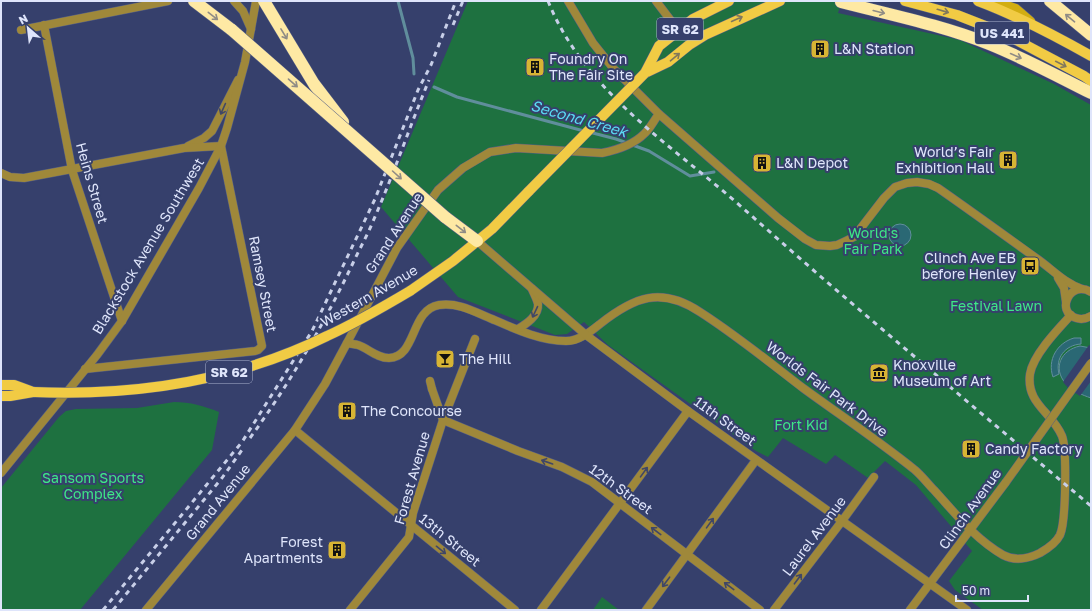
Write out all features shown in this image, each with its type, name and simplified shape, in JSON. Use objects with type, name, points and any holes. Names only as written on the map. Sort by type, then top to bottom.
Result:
[{"type":"highway","points":[[194,1],[232,30],[445,217],[477,241]]},
{"type":"highway","points":[[264,1],[314,84],[337,116],[368,149]]},
{"type":"highway","points":[[1050,1],[1091,35]]},
{"type":"highway","points":[[841,2],[946,29],[988,44],[1029,61],[1091,93]]},
{"type":"main road","name":"Western Avenue","points":[[4,396],[33,392],[105,392],[145,388],[176,384],[230,372],[272,359],[326,337],[378,310],[410,291],[453,261],[492,229],[645,73],[659,46],[693,19],[728,1]]},
{"type":"main road","name":"Western Avenue","points":[[645,73],[668,62],[689,45],[705,35],[780,1]]},
{"type":"main road","name":"US 441","points":[[905,1],[957,15],[1003,33],[1091,81]]},
{"type":"main road","name":"US 441","points":[[978,1],[1009,13],[1036,26],[1091,56]]},
{"type":"main road","points":[[996,1],[1016,8],[1036,26]]},
{"type":"main road","points":[[678,30],[689,45]]},
{"type":"main road","name":"Western Avenue","points":[[1,385],[14,385],[33,392]]},
{"type":"street","points":[[21,30],[168,1]]},
{"type":"street","points":[[234,1],[243,11],[252,31]]},
{"type":"street","name":"Blackstock Avenue Southwest","points":[[1,473],[86,369],[122,321],[199,188],[221,146],[242,74],[252,31],[256,1]]},
{"type":"street","points":[[568,1],[593,43],[613,68],[659,114],[778,218],[805,239],[816,245],[828,247],[854,237],[884,198],[895,187],[907,183],[922,183],[938,188],[1042,262],[1069,284],[1091,292]]},
{"type":"street","points":[[656,1],[678,30]]},
{"type":"street","name":"Heins Street","points":[[44,25],[72,170],[122,321]]},
{"type":"street","points":[[184,148],[204,138],[212,131],[229,96],[242,74]]},
{"type":"street","name":"Grand Avenue","points":[[146,610],[294,430],[325,384],[397,248],[438,190],[463,168],[490,152],[516,148],[602,153],[615,151],[634,142],[644,135],[659,114]]},
{"type":"street","points":[[1,173],[10,177],[24,178],[184,148],[221,146]]},
{"type":"street","name":"Ramsey Street","points":[[86,369],[255,351],[261,348],[262,346],[221,146]]},
{"type":"street","name":"11th Street","points":[[477,241],[586,335],[688,411],[967,610]]},
{"type":"street","points":[[1055,274],[1064,288],[1067,309],[1071,315],[1083,320],[1091,316]]},
{"type":"street","points":[[518,329],[529,323],[537,310],[538,305],[532,289]]},
{"type":"street","points":[[1066,304],[1069,295],[1074,291],[1082,289]]},
{"type":"street","name":"Worlds Fair Park Drive","points":[[348,343],[360,346],[385,358],[395,357],[404,351],[425,312],[436,305],[453,304],[544,339],[569,342],[586,335],[625,306],[640,300],[669,298],[686,304],[701,312],[918,472],[971,530],[1004,555],[1019,559],[1028,558],[1042,552],[1054,543],[1060,534],[1063,518],[1065,462],[1064,441],[1056,424],[1035,400],[1030,382],[1030,371],[1035,360],[1045,346],[1060,326],[1071,315]]},
{"type":"street","name":"Forest Avenue","points":[[350,610],[409,537],[413,513],[443,420],[475,339]]},
{"type":"street","name":"Clinch Avenue","points":[[910,610],[971,530],[1091,363]]},
{"type":"street","points":[[431,385],[443,420]]},
{"type":"street","points":[[541,610],[688,411]]},
{"type":"street","name":"12th Street","points":[[443,420],[518,452],[562,467],[592,482],[760,610]]},
{"type":"street","name":"13th Street","points":[[294,430],[515,610]]},
{"type":"street","points":[[646,610],[756,460]]},
{"type":"street","name":"Laurel Avenue","points":[[774,610],[874,477]]},
{"type":"green space","name":"World's Fair Park","points":[[468,1],[842,1],[838,13],[960,40],[1054,84],[1091,105],[1091,610],[983,610],[955,590],[949,581],[972,551],[916,485],[885,461],[868,478],[835,455],[826,464],[783,438],[768,457],[756,451],[608,345],[584,322],[567,334],[555,335],[458,297],[381,207]]},
{"type":"green space","name":"Sansom Sports Complex","points":[[174,402],[197,405],[219,412],[212,450],[80,610],[1,610],[1,488],[59,417],[66,411],[76,409],[137,408]]},
{"type":"green space","points":[[602,597],[619,610],[593,610]]},
{"type":"shaded area","points":[[900,224],[908,227],[911,235],[908,243],[900,246],[892,243],[889,235],[892,227]]},
{"type":"shaded area","points":[[1081,338],[1081,344],[1070,347],[1062,353],[1058,363],[1059,374],[1053,377],[1051,364],[1055,353],[1058,348],[1068,340]]},
{"type":"shaded area","points":[[1080,346],[1091,348],[1091,398],[1066,384],[1060,372],[1059,366],[1064,356],[1068,351]]},
{"type":"pier","points":[[1089,345],[1091,346],[1091,381],[1080,396],[1069,389],[1063,382]]},
{"type":"waterway","name":"Second Creek","points":[[398,1],[413,58],[414,74]]},
{"type":"waterway","name":"Second Creek","points":[[434,87],[457,97],[584,131]]},
{"type":"waterway","name":"Second Creek","points":[[589,132],[616,139],[649,151],[690,176],[714,172]]},
{"type":"railway","points":[[103,610],[242,442],[312,331],[375,199],[418,90],[431,65],[456,1]]},
{"type":"railway","points":[[453,25],[463,1]]},
{"type":"railway","points":[[548,1],[563,31],[581,59],[626,109],[651,132],[729,196],[848,300],[1091,506]]},
{"type":"railway","points":[[250,438],[293,375],[342,286],[372,225],[429,80]]},
{"type":"railway","points":[[113,610],[222,478],[242,450]]},
{"type":"place","name":"L&N Station","points":[[820,49]]},
{"type":"place","name":"Foundry On The Fair Site","points":[[535,67]]},
{"type":"place","name":"World’s Fair Exhibition Hall","points":[[1008,160]]},
{"type":"place","name":"L&N Depot","points":[[762,163]]},
{"type":"place","name":"Clinch Ave EB before Henley","points":[[1030,266]]},
{"type":"place","name":"The Hill","points":[[445,359]]},
{"type":"place","name":"Knoxville Museum of Art","points":[[879,373]]},
{"type":"place","name":"The Concourse","points":[[347,411]]},
{"type":"place","name":"Candy Factory","points":[[971,449]]},
{"type":"place","name":"Forest Apartments","points":[[337,550]]},
{"type":"park label","name":"Festival Lawn","points":[[996,306]]},
{"type":"park label","name":"Fort Kid","points":[[801,425]]}]
